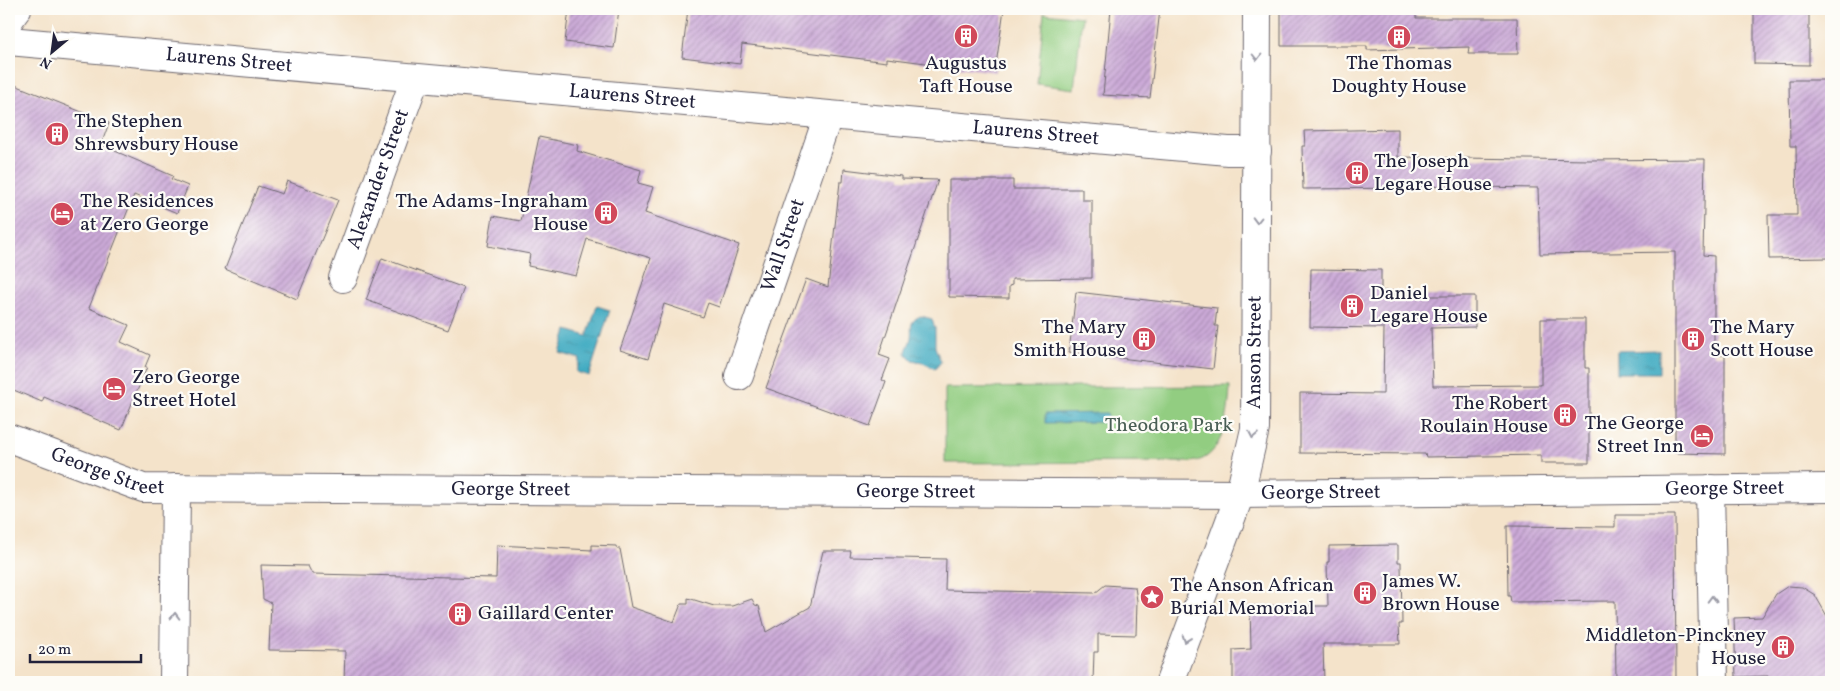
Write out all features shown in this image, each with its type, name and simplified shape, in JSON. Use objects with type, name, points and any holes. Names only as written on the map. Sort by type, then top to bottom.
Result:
[{"type":"street","points":[[9,20],[16,9]]},
{"type":"street","name":"Anson Street","points":[[1170,682],[1240,494],[1254,429],[1257,9]]},
{"type":"street","name":"Laurens Street","points":[[9,41],[828,116],[1115,139],[1228,151],[1257,151]]},
{"type":"street","name":"Alexander Street","points":[[343,278],[415,79]]},
{"type":"street","name":"Wall Street","points":[[739,376],[828,116]]},
{"type":"street","name":"George Street","points":[[9,438],[143,488],[1240,494],[1831,488]]},
{"type":"street","points":[[174,682],[176,488]]},
{"type":"street","points":[[1710,489],[1714,682]]},
{"type":"green space","points":[[1044,13],[1082,17],[1074,89],[1037,84]]},
{"type":"green space","name":"Theodora Park","points":[[1230,386],[1229,404],[1222,434],[1213,451],[1199,460],[1191,462],[945,463],[945,388]]},
{"type":"water","points":[[597,306],[610,310],[589,376],[576,372],[580,359],[560,353],[567,330],[587,336]]},
{"type":"water","points":[[921,316],[932,319],[935,328],[935,347],[941,362],[935,369],[912,360],[906,353],[910,343],[912,323]]},
{"type":"water","points":[[1659,350],[1659,373],[1617,373],[1617,351]]},
{"type":"water","points":[[1107,413],[1107,422],[1045,423],[1045,414]]},
{"type":"building","points":[[569,9],[619,9],[614,48],[565,42]]},
{"type":"building","points":[[688,9],[1004,9],[995,72],[887,58],[887,62],[742,44],[740,64],[682,57]]},
{"type":"building","points":[[1111,9],[1160,9],[1150,98],[1103,95]]},
{"type":"building","name":"The Thomas Doughty House","points":[[1281,9],[1416,10],[1416,18],[1517,18],[1518,54],[1468,54],[1469,47],[1367,50],[1367,46],[1281,46]]},
{"type":"building","points":[[1754,9],[1809,9],[1809,65],[1754,64]]},
{"type":"building","points":[[1789,80],[1831,80],[1831,258],[1769,259],[1768,215],[1797,215],[1796,146],[1790,146]]},
{"type":"building","points":[[15,85],[109,123],[101,145],[173,176],[171,179],[188,186],[177,213],[134,195],[89,308],[129,325],[121,342],[150,355],[145,367],[147,367],[121,430],[44,397],[42,402],[9,388],[9,100]]},
{"type":"building","points":[[1398,129],[1398,157],[1589,160],[1705,159],[1703,255],[1714,256],[1714,355],[1725,355],[1725,454],[1675,453],[1675,252],[1540,254],[1538,188],[1412,186],[1412,188],[1303,189],[1302,146],[1305,146],[1304,131]]},
{"type":"building","points":[[539,137],[578,145],[577,151],[641,170],[638,183],[653,187],[645,213],[739,245],[719,307],[708,303],[703,317],[664,304],[648,359],[620,350],[651,258],[587,239],[576,276],[528,266],[530,254],[488,246],[493,216],[521,221]]},
{"type":"building","points":[[844,169],[901,176],[901,179],[938,180],[879,355],[890,359],[882,380],[886,382],[870,426],[766,388],[806,279],[828,287],[840,182],[843,182]]},
{"type":"building","points":[[949,180],[1013,180],[1013,189],[1082,189],[1082,200],[1092,200],[1092,278],[1012,279],[1012,285],[1009,286],[1009,298],[949,297]]},
{"type":"building","points":[[287,181],[338,200],[297,299],[225,269],[258,186],[282,194]]},
{"type":"building","points":[[382,258],[464,288],[448,330],[366,300]]},
{"type":"building","points":[[1311,269],[1381,270],[1381,291],[1393,291],[1393,296],[1475,296],[1475,327],[1431,328],[1433,386],[1541,385],[1541,319],[1585,319],[1585,368],[1589,368],[1589,463],[1541,463],[1541,455],[1426,457],[1425,454],[1300,453],[1300,393],[1383,394],[1384,328],[1310,327]]},
{"type":"building","name":"The Mary Smith House","points":[[1076,292],[1217,308],[1215,326],[1218,326],[1213,369],[1069,352]]},
{"type":"building","points":[[1615,515],[1675,515],[1676,682],[1616,682],[1615,601],[1511,602],[1510,596],[1508,596],[1507,526],[1615,527]]},
{"type":"building","name":"Gaillard Center","points":[[497,545],[592,550],[592,545],[616,546],[617,549],[620,549],[631,607],[674,622],[681,604],[688,604],[688,598],[714,606],[732,606],[752,599],[755,605],[759,606],[766,632],[810,607],[823,551],[851,551],[850,557],[946,559],[945,590],[1095,593],[1105,585],[1135,587],[1137,601],[1136,635],[1098,634],[1098,652],[1094,652],[1093,682],[344,682],[345,651],[269,650],[271,603],[263,599],[261,565],[308,566],[312,574],[496,578]]},
{"type":"building","points":[[1398,545],[1398,562],[1401,562],[1402,624],[1399,624],[1400,644],[1323,644],[1324,682],[1233,682],[1233,650],[1251,649],[1250,606],[1328,606],[1327,562],[1329,562],[1329,546]]},
{"type":"building","name":"Middleton-Pinckney House","points":[[1788,586],[1802,587],[1815,595],[1831,623],[1831,676],[1823,676],[1823,682],[1768,682],[1768,676],[1736,677],[1734,618],[1762,617],[1776,594]]},
{"type":"place","name":"Augustus Taft House","points":[[966,36]]},
{"type":"place","name":"The Thomas Doughty House","points":[[1399,37]]},
{"type":"place","name":"The Stephen Shrewsbury House","points":[[57,134]]},
{"type":"place","name":"The Joseph Legare House","points":[[1357,173]]},
{"type":"place","name":"The Adams-Ingraham House","points":[[606,213]]},
{"type":"place","name":"The Residences at Zero George","points":[[62,214]]},
{"type":"place","name":"Daniel Legare House","points":[[1352,306]]},
{"type":"place","name":"The Mary Smith House","points":[[1144,339]]},
{"type":"place","name":"The Mary Scott House","points":[[1693,339]]},
{"type":"place","name":"Zero George Street Hotel","points":[[114,389]]},
{"type":"place","name":"The Robert Roulain House","points":[[1565,415]]},
{"type":"place","name":"The George Street Inn","points":[[1702,436]]},
{"type":"place","name":"James W. Brown House","points":[[1365,593]]},
{"type":"place","name":"The Anson African Burial Memorial","points":[[1152,597]]},
{"type":"place","name":"Gaillard Center","points":[[460,614]]},
{"type":"place","name":"Middleton-Pinckney House","points":[[1783,647]]}]
